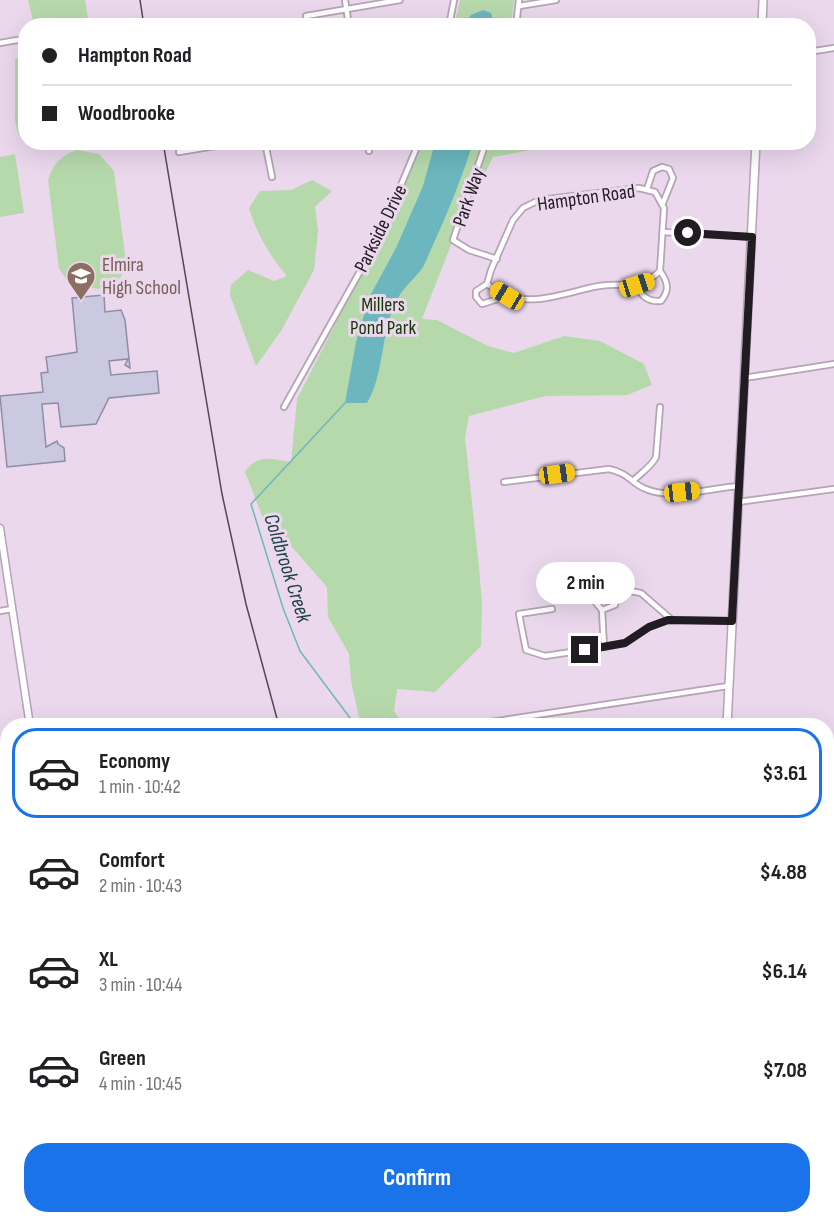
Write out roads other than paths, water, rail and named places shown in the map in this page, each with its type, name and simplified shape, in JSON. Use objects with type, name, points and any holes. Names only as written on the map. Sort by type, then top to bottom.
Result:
[{"type":"main road","points":[[762,18],[763,0]]},
{"type":"main road","points":[[727,718],[756,150]]},
{"type":"street","points":[[345,0],[348,18]]},
{"type":"street","points":[[306,16],[400,0]]},
{"type":"street","points":[[451,18],[454,0]]},
{"type":"street","points":[[517,18],[519,3],[556,0]]},
{"type":"street","points":[[0,43],[17,40]]},
{"type":"street","points":[[816,51],[834,48]]},
{"type":"street","points":[[179,152],[191,150]]},
{"type":"street","points":[[267,150],[272,177]]},
{"type":"street","name":"Parkside Drive","points":[[285,407],[363,266],[391,209],[416,150]]},
{"type":"street","name":"Park Way","points":[[483,150],[453,240],[469,250],[497,259]]},
{"type":"street","points":[[647,189],[653,171],[662,167],[669,170],[673,178],[663,203]]},
{"type":"street","name":"Hampton Road","points":[[637,285],[640,293],[649,299],[661,301],[667,293],[668,285],[660,271],[663,203],[655,192],[639,188],[535,201],[523,208],[513,220],[487,284],[476,291],[476,297],[482,304],[507,296],[533,299],[559,297],[600,286],[637,285],[650,281],[660,271]]},
{"type":"street","points":[[663,232],[752,237]]},
{"type":"street","name":"Hampton Road","points":[[487,284],[507,296]]},
{"type":"street","points":[[744,378],[834,364]]},
{"type":"street","points":[[634,480],[644,469],[654,463],[660,407]]},
{"type":"street","points":[[504,482],[609,470],[624,472],[644,489],[664,494],[739,486]]},
{"type":"street","points":[[738,502],[834,489]]},
{"type":"street","points":[[0,528],[29,718]]},
{"type":"street","points":[[604,647],[602,610],[596,603],[597,592],[607,587],[641,593],[672,620]]},
{"type":"street","points":[[602,610],[615,605],[619,589]]},
{"type":"street","points":[[0,610],[12,609]]},
{"type":"street","points":[[552,609],[519,614],[526,651],[545,656],[625,643],[649,627],[672,620],[732,621]]},
{"type":"street","points":[[517,718],[728,686]]},
{"type":"water","points":[[483,10],[491,13],[492,18],[469,18]]},
{"type":"water","points":[[433,150],[470,150],[426,261],[401,293],[391,314],[373,391],[367,403],[345,403],[356,342],[371,294],[396,248],[423,186]]},
{"type":"waterway","name":"Coldbrook Creek","points":[[345,403],[251,504],[283,608],[300,651],[350,718]]},
{"type":"railway","points":[[140,0],[143,18]]},
{"type":"railway","points":[[164,150],[222,494],[246,604],[277,718]]},
{"type":"place","name":"Elmira High School","points":[[81,302]]},
{"type":"park label","name":"Millers Pond Park","points":[[383,316]]}]
